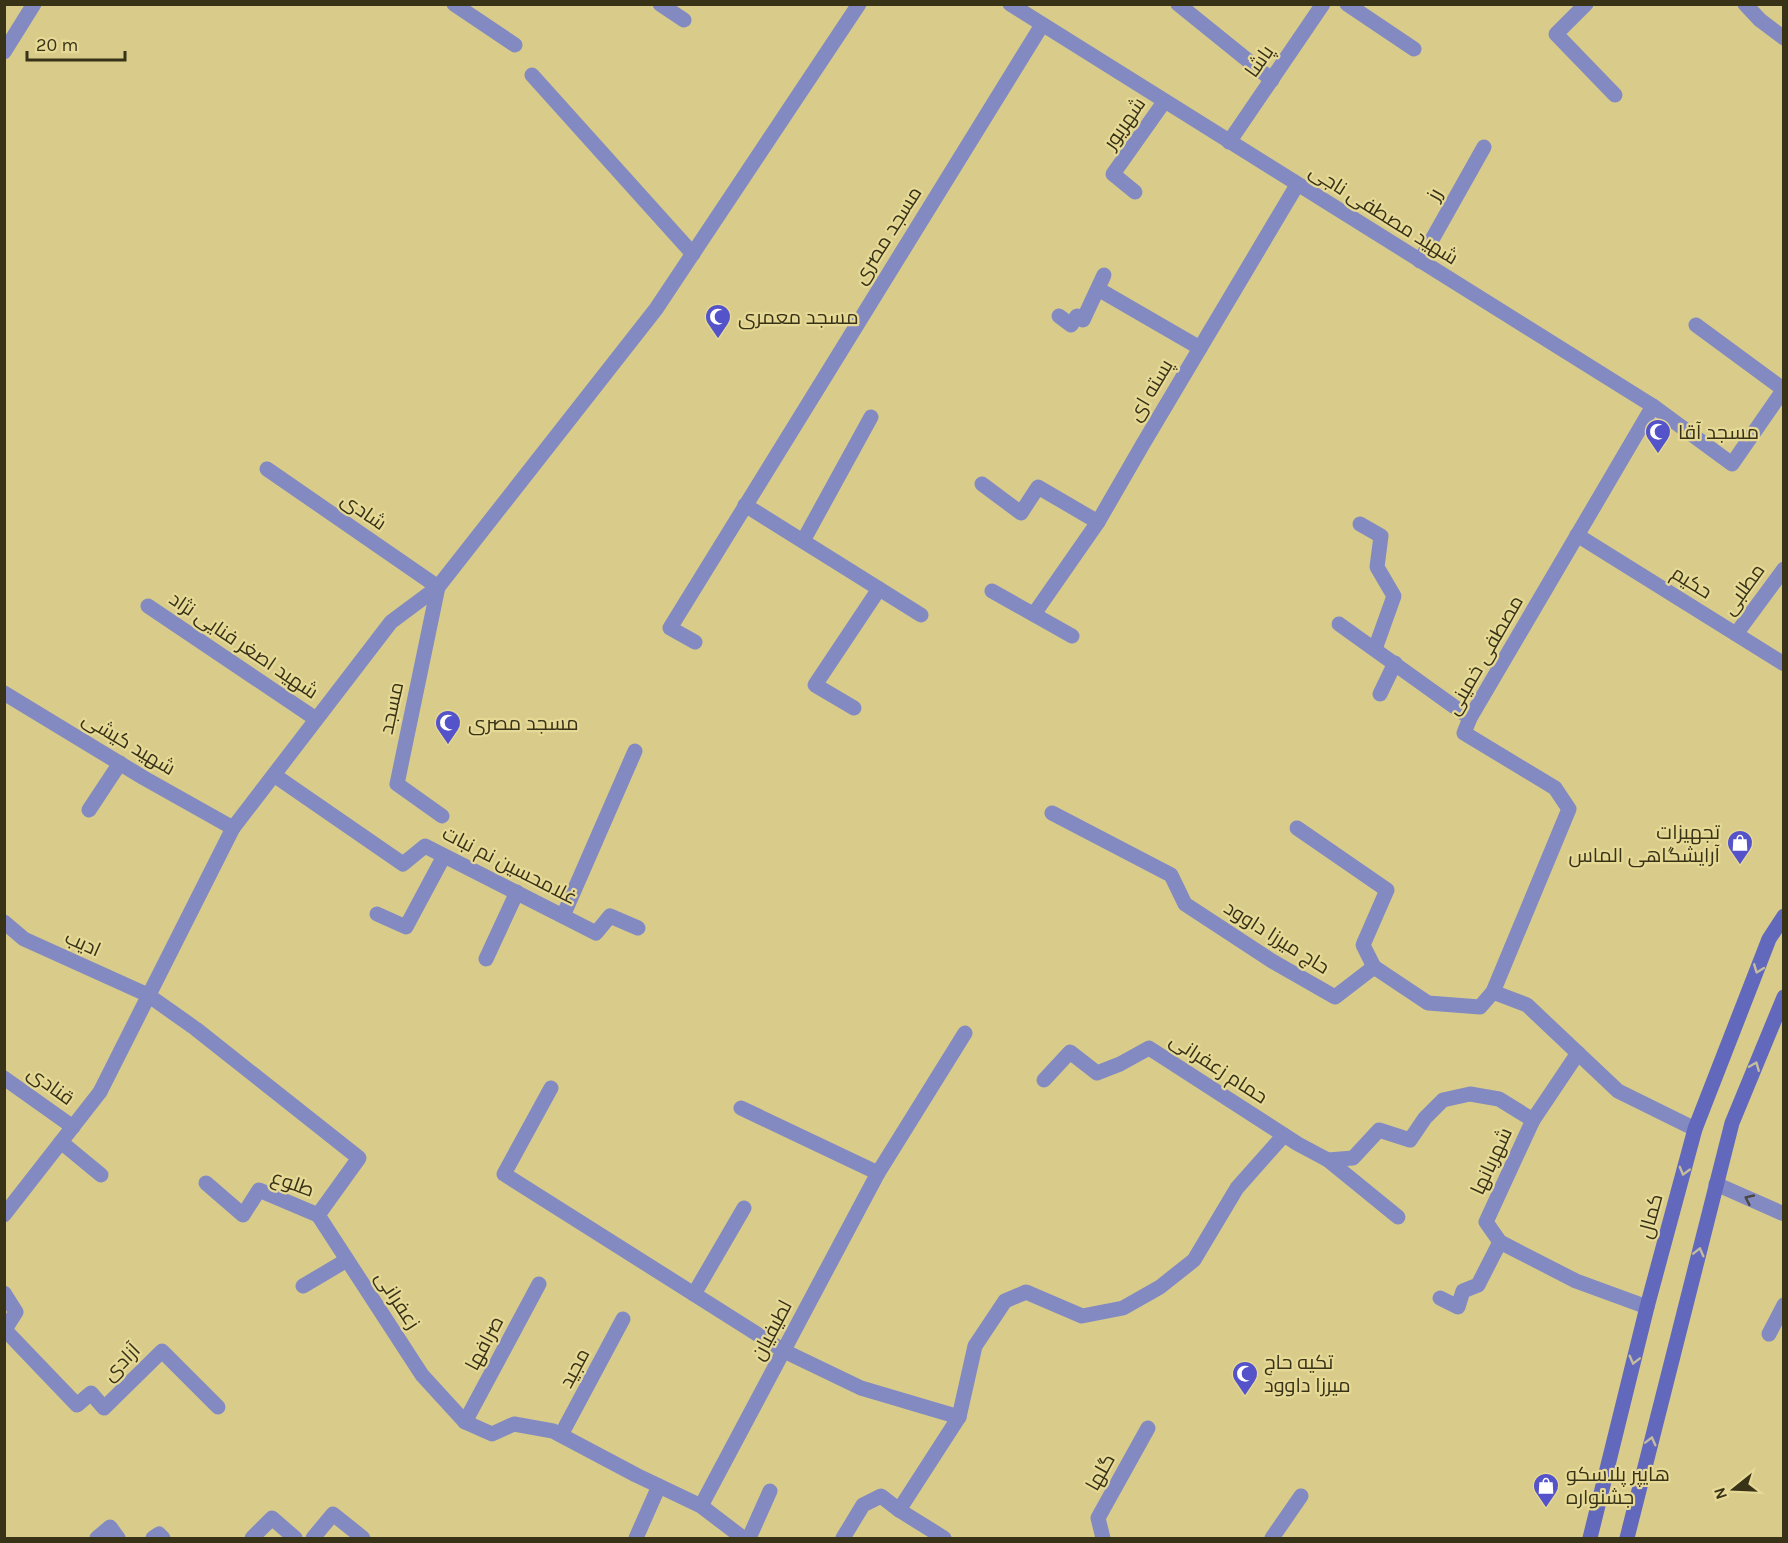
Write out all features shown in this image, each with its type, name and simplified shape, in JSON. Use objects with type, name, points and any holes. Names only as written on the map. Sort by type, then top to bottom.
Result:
[{"type":"main road","name":"کمال","points":[[1590,1539],[1647,1306],[1695,1129],[1769,939],[1784,916]]},
{"type":"main road","points":[[1627,1539],[1732,1123],[1784,997]]},
{"type":"street","points":[[4,52],[34,4]]},
{"type":"street","points":[[454,4],[515,45]]},
{"type":"street","points":[[660,4],[684,20]]},
{"type":"street","points":[[4,1215],[100,1092],[233,828],[390,622],[438,587],[656,309],[859,4]]},
{"type":"street","name":"شهید مصطفی ناجی","points":[[1011,4],[1164,102],[1653,406],[1732,464],[1783,389]]},
{"type":"street","points":[[1178,4],[1272,80]]},
{"type":"street","name":"پاشا","points":[[1229,142],[1323,4]]},
{"type":"street","points":[[1347,4],[1414,49]]},
{"type":"street","points":[[1586,4],[1556,34],[1615,95]]},
{"type":"street","points":[[1745,4],[1760,20],[1784,38]]},
{"type":"street","name":"مسجد مصری","points":[[695,642],[670,628],[1042,25]]},
{"type":"street","points":[[532,75],[693,254]]},
{"type":"street","name":"شهریور","points":[[1135,192],[1113,174],[1164,102]]},
{"type":"street","name":"رز","points":[[1420,261],[1484,147]]},
{"type":"street","name":"پسته ای","points":[[1034,614],[1098,522],[1297,185]]},
{"type":"street","points":[[1059,316],[1071,325],[1077,316],[1083,320],[1101,282],[1200,348]]},
{"type":"street","points":[[1696,325],[1783,389]]},
{"type":"street","name":"مصطفی خمینی","points":[[1493,992],[1569,809],[1555,788],[1464,733],[1470,718],[1653,406]]},
{"type":"street","points":[[803,541],[871,417]]},
{"type":"street","name":"شادی","points":[[267,469],[438,587]]},
{"type":"street","points":[[982,484],[1021,513],[1038,487],[1098,522]]},
{"type":"street","points":[[745,505],[921,615]]},
{"type":"street","points":[[1360,524],[1381,536],[1377,567],[1394,596],[1375,649]]},
{"type":"street","name":"حکیم","points":[[1577,535],[1784,664]]},
{"type":"street","name":"مطلبی","points":[[1736,634],[1784,569]]},
{"type":"street","name":"مسجد","points":[[438,587],[397,784],[442,816]]},
{"type":"street","points":[[854,708],[815,685],[879,589]]},
{"type":"street","points":[[992,591],[1071,636]]},
{"type":"street","name":"شهید اصغر فنایی نژاد","points":[[148,606],[316,719]]},
{"type":"street","points":[[1340,624],[1470,718]]},
{"type":"street","points":[[1380,694],[1395,663]]},
{"type":"street","name":"شهید کیشی","points":[[4,693],[233,828]]},
{"type":"street","points":[[563,915],[634,751]]},
{"type":"street","points":[[89,810],[120,763]]},
{"type":"street","name":"غلامحسین نم نبات","points":[[274,775],[403,864],[425,846],[596,933],[610,916],[638,928]]},
{"type":"street","name":"حاج میرزا داوود","points":[[1052,813],[1171,875],[1185,904],[1272,961],[1335,997],[1374,967]]},
{"type":"street","points":[[1297,828],[1387,890],[1363,945],[1374,967],[1428,1003],[1480,1006],[1493,992],[1527,1005],[1618,1091],[1695,1129]]},
{"type":"street","points":[[377,914],[406,927],[444,856]]},
{"type":"street","points":[[486,959],[517,892]]},
{"type":"street","name":"ادیب","points":[[4,922],[24,939],[148,995]]},
{"type":"street","points":[[148,995],[196,1029],[359,1158],[318,1215]]},
{"type":"street","name":"لطیفیان","points":[[701,1506],[878,1173],[965,1033]]},
{"type":"street","name":"حمام زعفرانی","points":[[1044,1080],[1070,1052],[1097,1073],[1120,1064],[1149,1048],[1284,1135],[1328,1160],[1398,1217]]},
{"type":"street","name":"شهربانها","points":[[1500,1242],[1486,1222],[1533,1120],[1578,1053]]},
{"type":"street","name":"قنادی","points":[[4,1078],[73,1127]]},
{"type":"street","points":[[551,1088],[504,1174],[784,1351],[861,1388],[959,1417]]},
{"type":"street","points":[[1328,1160],[1353,1158],[1379,1130],[1410,1140],[1425,1118],[1443,1100],[1470,1094],[1499,1099],[1533,1120]]},
{"type":"street","points":[[741,1108],[878,1173]]},
{"type":"street","points":[[899,1510],[959,1417],[975,1346],[1005,1301],[1026,1292],[1082,1316],[1123,1308],[1160,1287],[1194,1260],[1237,1188],[1284,1135]]},
{"type":"street","points":[[62,1142],[102,1175]]},
{"type":"street","name":"طلوع","points":[[206,1183],[243,1215],[259,1190],[318,1215]]},
{"type":"street","points":[[1716,1184],[1784,1215]]},
{"type":"street","points":[[694,1294],[744,1208]]},
{"type":"street","name":"زعفرانی","points":[[318,1215],[422,1375],[465,1422],[492,1434],[514,1424],[553,1431],[701,1506],[744,1539]]},
{"type":"street","points":[[1440,1298],[1458,1307],[1463,1291],[1478,1285],[1500,1242],[1576,1281],[1647,1306]]},
{"type":"street","points":[[303,1286],[347,1260]]},
{"type":"street","name":"صرافها","points":[[465,1422],[539,1284]]},
{"type":"street","points":[[4,1293],[16,1312],[5,1330]]},
{"type":"street","points":[[1769,1334],[1784,1305]]},
{"type":"street","name":"مجید","points":[[561,1436],[623,1319]]},
{"type":"street","name":"آزادی","points":[[5,1330],[77,1405],[91,1393],[104,1408],[162,1351],[218,1407]]},
{"type":"street","name":"گلها","points":[[1103,1539],[1098,1518],[1148,1428]]},
{"type":"street","points":[[636,1539],[659,1486]]},
{"type":"street","points":[[749,1539],[770,1491]]},
{"type":"street","points":[[843,1539],[863,1505],[881,1496],[944,1539]]},
{"type":"street","points":[[1272,1539],[1301,1496]]},
{"type":"street","points":[[313,1539],[333,1514],[363,1539]]},
{"type":"street","points":[[252,1539],[272,1518],[295,1539]]},
{"type":"street","points":[[97,1539],[110,1527],[118,1539]]},
{"type":"street","points":[[153,1539],[159,1533],[163,1539]]},
{"type":"place","name":"مسجد معمری","points":[[718,340]]},
{"type":"place","name":"مسجد آقا","points":[[1658,455]]},
{"type":"place","name":"مسجد مصری","points":[[448,746]]},
{"type":"place","name":"تجهیزات آرایشگاهی الماس","points":[[1740,866]]},
{"type":"place","name":"تکیه حاج میرزا داوود","points":[[1245,1397]]},
{"type":"place","name":"هایپر پلاسکو جشنواره","points":[[1546,1509]]}]
